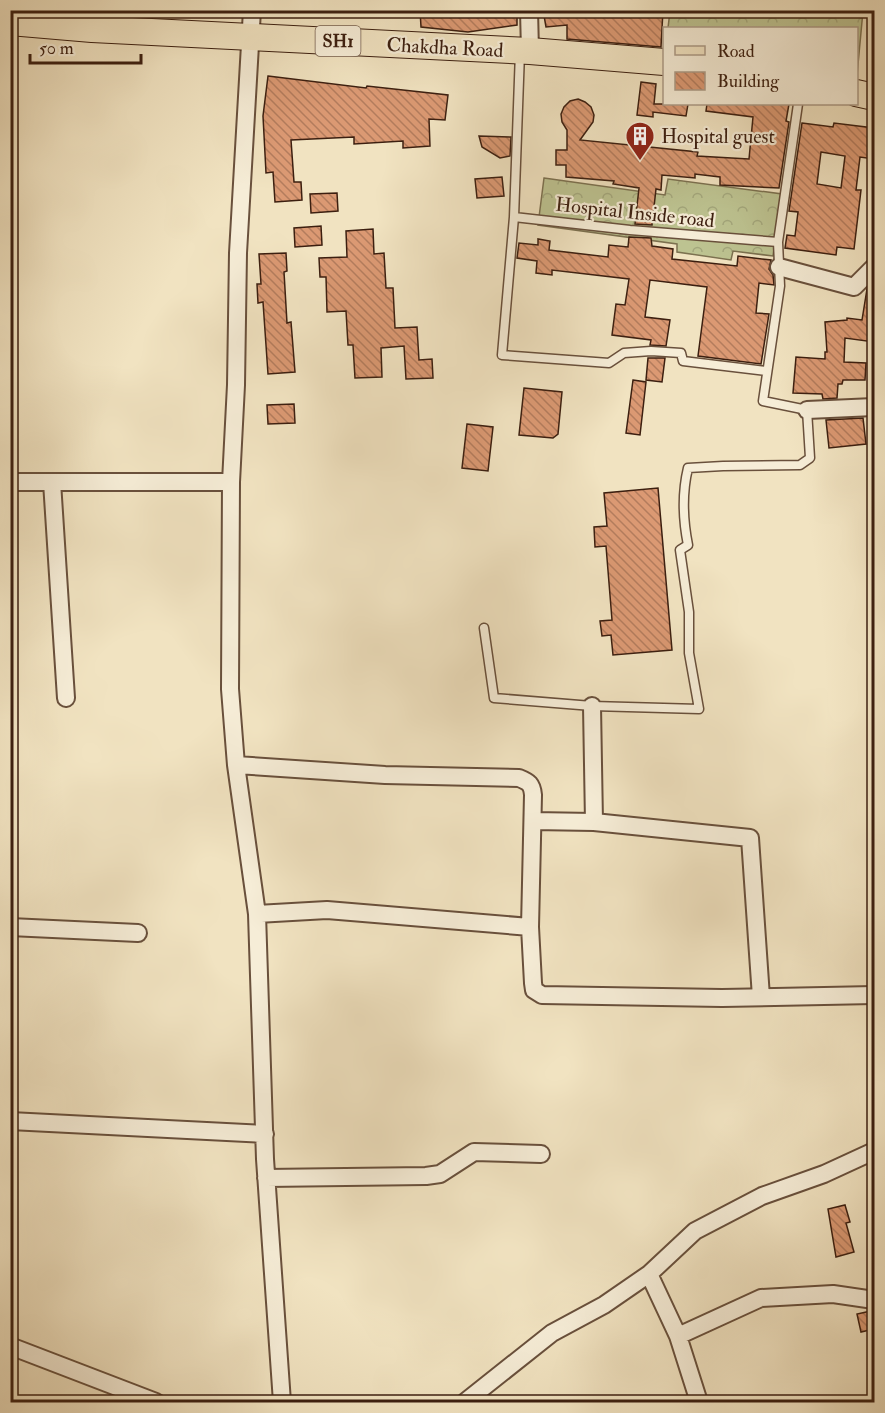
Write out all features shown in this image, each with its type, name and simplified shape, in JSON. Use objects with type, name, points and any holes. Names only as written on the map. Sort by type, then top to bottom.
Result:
[{"type":"main road","name":"Chakdha Road","points":[[10,22],[92,29],[251,36],[663,62]]},
{"type":"main road","points":[[858,93],[874,96]]},
{"type":"street","points":[[252,10],[238,253],[236,385],[231,482],[230,689],[236,765],[257,914],[266,1178],[282,1402]]},
{"type":"street","points":[[525,52],[529,10]]},
{"type":"street","points":[[779,267],[854,287],[874,267]]},
{"type":"street","points":[[807,410],[874,406]]},
{"type":"street","points":[[10,482],[231,482]]},
{"type":"street","points":[[52,482],[66,698]]},
{"type":"street","points":[[592,706],[594,822]]},
{"type":"street","points":[[236,765],[385,775],[519,778],[528,782],[532,787],[533,821],[530,927],[533,983],[534,990],[542,995],[761,997],[874,995]]},
{"type":"street","points":[[533,821],[594,822],[750,838],[761,997]]},
{"type":"street","points":[[257,914],[327,910],[530,927]]},
{"type":"street","points":[[10,927],[138,933]]},
{"type":"street","points":[[10,1121],[265,1134]]},
{"type":"street","points":[[465,1402],[563,1326],[604,1305],[649,1274],[695,1231],[762,1197],[824,1174],[874,1151]]},
{"type":"street","points":[[266,1178],[426,1176],[440,1174],[474,1152],[541,1154]]},
{"type":"street","points":[[649,1274],[678,1336],[699,1402]]},
{"type":"street","points":[[678,1336],[761,1298],[833,1294],[874,1300]]},
{"type":"street","points":[[10,1346],[156,1402]]},
{"type":"lane","points":[[525,52],[502,355],[609,363],[624,352],[651,351],[681,353],[683,361],[766,371]]},
{"type":"lane","points":[[484,628],[494,698],[592,706],[699,709],[689,653],[689,612],[680,550],[688,545],[684,525],[685,483],[688,468],[723,465],[800,465],[810,458],[807,410],[763,401],[780,286],[778,242],[798,105]]},
{"type":"lane","name":"Hospital Inside road","points":[[514,217],[630,230],[778,242]]},
{"type":"green space","points":[[670,11],[863,11],[858,64],[858,27],[668,27]]},
{"type":"green space","points":[[544,178],[665,195],[668,179],[782,194],[773,256],[733,251],[731,260],[677,252],[677,244],[538,225]]},
{"type":"building","points":[[420,10],[517,10],[517,25],[468,32],[421,27]]},
{"type":"building","points":[[543,10],[638,12],[638,10],[663,10],[661,47],[567,39],[567,25],[546,27]]},
{"type":"building","points":[[268,76],[448,95],[445,120],[429,119],[430,146],[403,148],[403,141],[354,144],[354,137],[291,140],[294,182],[301,182],[302,200],[275,202],[273,172],[266,173],[263,116]]},
{"type":"building","points":[[641,82],[656,84],[654,104],[688,105],[686,116],[653,112],[653,117],[637,115]]},
{"type":"building","points":[[578,99],[585,102],[591,107],[594,115],[593,122],[580,140],[698,152],[697,156],[749,159],[753,117],[706,111],[707,105],[789,105],[786,121],[789,122],[779,188],[720,185],[720,177],[695,174],[695,178],[662,175],[661,190],[656,189],[652,225],[635,224],[639,188],[613,184],[614,181],[566,177],[566,165],[556,165],[556,150],[567,150],[567,130],[562,122],[561,114],[570,101]]},
{"type":"building","points":[[802,123],[833,127],[834,123],[874,128],[874,159],[860,157],[856,190],[861,190],[854,249],[837,247],[836,255],[785,248],[787,235],[795,236],[798,212],[789,211]],"holes":[[[821,152],[845,156],[841,188],[817,184]]]},
{"type":"building","points":[[479,136],[511,137],[510,156],[500,158],[482,147]]},
{"type":"building","points":[[502,177],[504,196],[477,198],[475,179]]},
{"type":"building","points":[[337,193],[338,211],[311,213],[310,194]]},
{"type":"building","points":[[321,226],[322,245],[295,247],[294,228]]},
{"type":"building","points":[[373,229],[374,254],[384,253],[386,288],[393,288],[395,328],[417,327],[419,360],[432,359],[433,378],[406,379],[404,346],[381,348],[382,377],[355,378],[353,345],[348,345],[346,311],[327,312],[326,277],[320,277],[319,258],[347,257],[346,231]]},
{"type":"building","points":[[629,237],[651,238],[652,246],[673,249],[672,259],[737,266],[738,256],[771,260],[769,269],[773,275],[774,285],[759,283],[756,313],[769,314],[761,364],[698,356],[707,287],[650,280],[645,317],[670,320],[666,346],[650,345],[651,340],[612,335],[616,304],[625,305],[629,279],[552,270],[552,275],[536,273],[537,261],[517,258],[519,243],[538,245],[538,239],[550,241],[549,250],[608,257],[609,245],[628,247]]},
{"type":"building","points":[[286,253],[287,271],[284,272],[287,323],[291,322],[295,372],[268,374],[263,302],[258,303],[257,284],[261,284],[259,254]]},
{"type":"building","points":[[871,284],[874,285],[874,342],[845,338],[844,362],[866,363],[865,380],[843,380],[842,384],[838,384],[837,398],[823,399],[822,394],[793,393],[796,357],[825,359],[825,352],[827,352],[825,322],[847,320],[847,318],[862,320],[867,289]]},
{"type":"building","points":[[648,358],[665,358],[662,382],[646,380]]},
{"type":"building","points":[[633,380],[646,382],[640,435],[626,433]]},
{"type":"building","points":[[524,388],[562,392],[558,434],[553,438],[519,435]]},
{"type":"building","points":[[294,404],[295,423],[268,424],[267,405]]},
{"type":"building","points":[[863,418],[866,444],[829,448],[826,420]]},
{"type":"building","points":[[467,424],[493,427],[488,471],[462,468]]},
{"type":"building","points":[[658,488],[672,650],[613,655],[611,635],[602,636],[600,621],[612,620],[606,546],[595,547],[594,527],[607,526],[604,493]]},
{"type":"building","points":[[845,1205],[850,1222],[846,1223],[854,1252],[836,1257],[828,1209]]},
{"type":"building","points":[[871,1311],[874,1329],[861,1332],[857,1314]]},
{"type":"place","name":"Hospital guest","points":[[640,162]]}]
